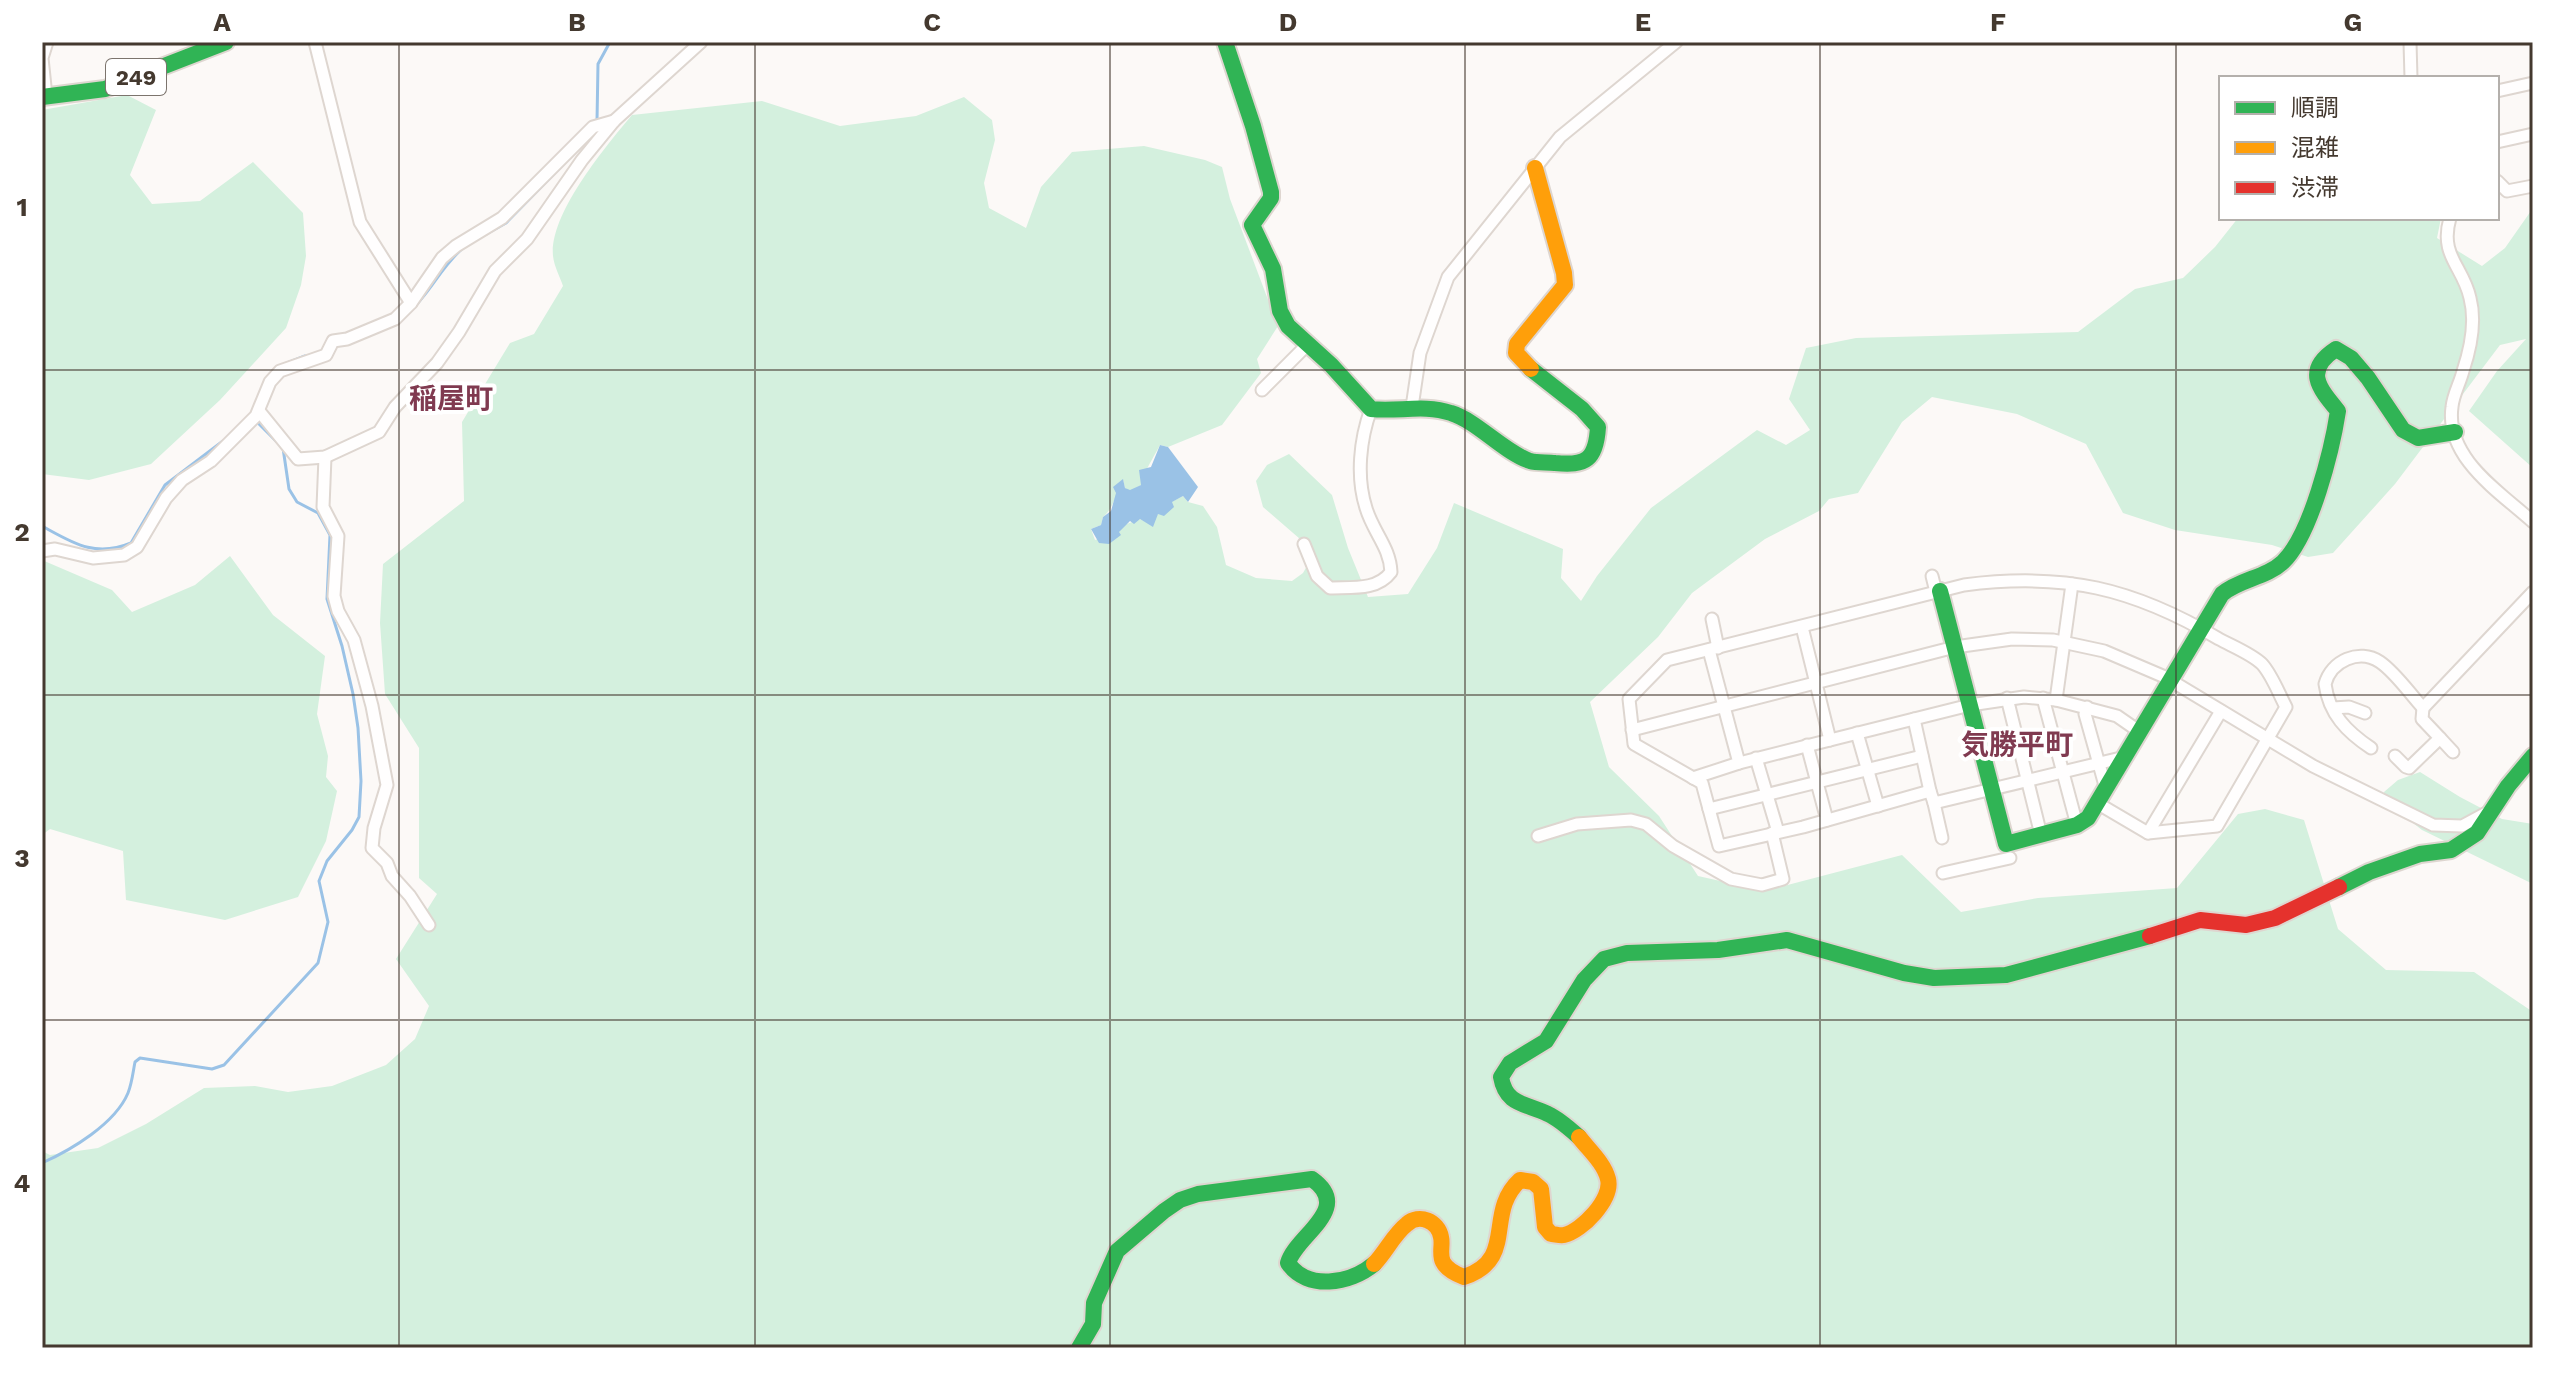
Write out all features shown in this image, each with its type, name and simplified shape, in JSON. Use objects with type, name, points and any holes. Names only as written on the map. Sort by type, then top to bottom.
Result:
[{"type":"main road","name":"249","points":[[44,96],[105,89],[226,42]]},
{"type":"main road","points":[[1225,42],[1271,192],[1271,198],[1252,225],[1273,269],[1280,311],[1288,326],[1331,365],[1371,409],[1387,411],[1412,407],[1452,413],[1530,461],[1578,465],[1584,463],[1594,448],[1599,433],[1593,419],[1522,362],[1516,353],[1517,344],[1565,285],[1535,168]]},
{"type":"main road","points":[[1936,586],[2010,857],[2041,835],[2077,825],[2088,818],[2172,681],[2200,628],[2227,589],[2277,567],[2295,547],[2336,435],[2338,411],[2315,379],[2318,365],[2326,355],[2336,349],[2351,358],[2403,430],[2418,438],[2455,432]]},
{"type":"main road","points":[[1079,1348],[1093,1324],[1094,1303],[1117,1251],[1164,1211],[1180,1200],[1198,1194],[1312,1179],[1317,1182],[1325,1198],[1325,1218],[1292,1250],[1288,1263],[1297,1275],[1319,1282],[1369,1269],[1383,1256],[1396,1232],[1405,1223],[1418,1219],[1429,1221],[1441,1234],[1439,1255],[1447,1268],[1464,1277],[1482,1272],[1489,1264],[1498,1242],[1504,1197],[1520,1180],[1533,1182],[1541,1189],[1543,1223],[1547,1231],[1565,1235],[1578,1228],[1593,1216],[1607,1197],[1609,1182],[1602,1166],[1578,1136],[1556,1118],[1509,1098],[1503,1089],[1501,1077],[1510,1063],[1546,1041],[1584,980],[1604,959],[1627,953],[1718,950],[1787,940],[1904,973],[1934,978],[2006,975],[2111,948],[2200,920],[2246,925],[2275,918],[2369,872],[2420,854],[2451,850],[2477,833],[2533,756]]},
{"type":"street","points":[[44,96],[42,58],[47,42]]},
{"type":"street","points":[[315,42],[360,222],[411,303]]},
{"type":"street","points":[[42,551],[55,549],[93,558],[124,555],[137,547],[166,498],[182,480],[211,461],[256,416],[270,382],[280,371],[328,350],[333,341],[347,339],[395,319],[411,303],[442,258],[502,218],[604,124],[701,42]]},
{"type":"street","points":[[1412,407],[1420,353],[1448,277],[1560,137],[1676,42]]},
{"type":"street","points":[[2410,42],[2411,76]]},
{"type":"street","points":[[2499,91],[2533,83]]},
{"type":"street","points":[[256,416],[298,459],[325,457],[379,432],[395,407],[437,363],[495,271],[527,239],[604,124]]},
{"type":"street","points":[[2499,142],[2533,134]]},
{"type":"street","points":[[2499,183],[2507,191],[2533,186]]},
{"type":"street","points":[[2450,220],[2448,251],[2470,298],[2471,314],[2470,350],[2451,408],[2456,441],[2469,464],[2533,522]]},
{"type":"street","points":[[1262,390],[1308,344]]},
{"type":"street","points":[[1304,544],[1317,576],[1330,588],[1372,586],[1391,572],[1387,549],[1366,509],[1361,454],[1363,431],[1371,409]]},
{"type":"street","points":[[325,457],[323,507],[338,536],[334,596],[338,611],[354,640],[372,706],[387,785],[374,828],[372,848],[387,863],[392,876],[429,925]]},
{"type":"street","points":[[2087,707],[2085,714],[2099,763],[2102,796],[2148,833],[2217,826],[2286,707],[2261,664],[2152,604],[2118,592],[2028,579],[1936,586],[1802,627],[1664,662],[1629,699],[1634,744],[1702,783],[1719,846],[1878,806],[1990,789],[2061,772],[2099,763],[2125,757]]},
{"type":"street","points":[[2056,700],[2072,584]]},
{"type":"street","points":[[2453,752],[2422,719],[2423,708],[2533,592]]},
{"type":"street","points":[[1712,619],[1714,649],[1739,763]]},
{"type":"street","points":[[1802,627],[1830,740]]},
{"type":"street","points":[[1632,730],[1955,647],[2012,639],[2064,642],[2128,660],[2172,681],[2349,786],[2433,825],[2462,826],[2491,810]]},
{"type":"street","points":[[2371,748],[2346,731],[2333,708],[2325,684],[2329,673],[2345,659],[2361,657],[2380,662],[2423,708]]},
{"type":"street","points":[[2007,698],[2041,835]]},
{"type":"street","points":[[1693,778],[1807,745],[2007,698],[2043,698],[2087,707],[2117,716],[2140,732]]},
{"type":"street","points":[[2043,698],[2077,825]]},
{"type":"street","points":[[2333,708],[2349,707],[2365,713]]},
{"type":"street","points":[[2148,833],[2221,711]]},
{"type":"street","points":[[1914,719],[1942,838]]},
{"type":"street","points":[[1857,733],[1878,806]]},
{"type":"street","points":[[2395,756],[2409,768],[2440,738]]},
{"type":"street","points":[[1807,745],[1827,820]]},
{"type":"street","points":[[1709,809],[1922,756]]},
{"type":"street","points":[[1538,836],[1577,824],[1631,820],[1646,824],[1673,846],[1731,879],[1762,885],[1783,879],[1775,832],[1756,758]]},
{"type":"street","points":[[1943,873],[2010,857]]},
{"type":"green space","points":[[127,95],[156,110],[130,175],[152,204],[200,201],[253,162],[303,213],[306,256],[301,285],[286,328],[220,400],[151,464],[89,480],[42,474],[42,110]]},
{"type":"green space","points":[[964,97],[992,120],[995,140],[984,183],[989,208],[1026,228],[1041,187],[1072,152],[1144,146],[1222,167],[1230,199],[1278,326],[1257,359],[1261,373],[1222,425],[1168,447],[1160,445],[1141,485],[1130,491],[1125,488],[1123,480],[1101,525],[1091,529],[1095,540],[1119,532],[1124,525],[1140,519],[1148,523],[1171,502],[1183,496],[1188,502],[1203,506],[1217,527],[1226,565],[1256,578],[1292,581],[1303,573],[1315,552],[1263,507],[1256,481],[1267,465],[1289,454],[1332,495],[1348,548],[1368,597],[1408,594],[1437,548],[1454,503],[1563,549],[1561,578],[1581,601],[1651,508],[1757,430],[1786,445],[1810,430],[1789,399],[1806,348],[1856,338],[2078,332],[2135,289],[2183,278],[2215,247],[2236,220],[2441,220],[2437,238],[2482,266],[2505,248],[2533,208],[2533,468],[2469,411],[2497,371],[2526,339],[2500,345],[2395,484],[2333,553],[2308,557],[2272,545],[2175,530],[2123,513],[2086,444],[2017,414],[1932,397],[1902,422],[1858,493],[1829,499],[1819,511],[1765,539],[1692,593],[1658,637],[1590,702],[1609,767],[1659,816],[1698,876],[1765,891],[1902,855],[1961,912],[2038,898],[2177,888],[2238,814],[2265,809],[2304,820],[2338,929],[2386,970],[2474,972],[2533,1012],[2533,1348],[42,1348],[42,1151],[50,1155],[98,1148],[146,1124],[204,1088],[255,1086],[288,1092],[332,1086],[386,1065],[415,1039],[429,1006],[396,959],[437,894],[419,878],[419,748],[385,694],[380,623],[383,564],[464,501],[462,422],[510,343],[534,334],[563,286],[553,256],[554,239],[569,201],[581,181],[632,115],[762,101],[840,126],[916,116]]},
{"type":"green space","points":[[230,556],[273,615],[325,656],[317,714],[328,756],[326,777],[337,791],[326,841],[298,897],[225,920],[126,900],[123,851],[50,829],[42,835],[42,560],[112,590],[132,612],[195,585]]},
{"type":"green space","points":[[2420,772],[2502,819],[2533,824],[2533,884],[2422,830],[2385,801],[2384,792],[2398,780]]},
{"type":"water","points":[[1160,445],[1168,447],[1198,487],[1188,502],[1183,496],[1172,502],[1174,507],[1164,516],[1158,514],[1153,527],[1140,519],[1134,524],[1130,521],[1119,532],[1121,535],[1109,544],[1099,543],[1091,529],[1101,525],[1103,517],[1111,511],[1116,493],[1113,487],[1123,479],[1125,488],[1130,490],[1141,485],[1139,470],[1151,467]]},
{"type":"waterway","points":[[597,121],[598,64],[610,42]]},
{"type":"waterway","points":[[481,237],[506,223],[587,140]]},
{"type":"waterway","points":[[407,314],[464,247]]},
{"type":"waterway","points":[[282,365],[305,356]]},
{"type":"waterway","points":[[42,1163],[79,1143],[113,1115],[128,1093],[135,1062],[140,1058],[212,1069],[224,1065],[318,963],[328,922],[319,881],[327,861],[359,817],[361,781],[358,728],[342,646],[327,599],[330,535],[318,513],[297,502],[289,489],[283,448],[256,421]]},
{"type":"waterway","points":[[42,526],[74,543],[95,549],[131,543],[165,485],[223,441]]},
{"type":"traffic: fast","points":[[42,97],[105,89],[226,42]]},
{"type":"traffic: fast","points":[[1225,42],[1271,192],[1271,198],[1252,225],[1273,269],[1280,311],[1288,326],[1331,365],[1371,409],[1441,410],[1461,417],[1530,461],[1582,462],[1592,454],[1598,427],[1582,409],[1531,369]]},
{"type":"traffic: fast","points":[[1940,591],[2006,844],[2077,825],[2088,818],[2222,594],[2283,562],[2303,532],[2325,469],[2338,411],[2318,379],[2317,372],[2326,357],[2336,349],[2351,358],[2403,430],[2418,438],[2455,432]]},
{"type":"traffic: fast","points":[[2339,887],[2369,872],[2420,854],[2451,850],[2477,833],[2508,786],[2533,756]]},
{"type":"traffic: fast","points":[[1579,1137],[1552,1116],[1512,1099],[1501,1077],[1510,1063],[1546,1041],[1584,980],[1604,959],[1627,953],[1718,950],[1787,940],[1904,973],[1934,978],[2006,975],[2150,936]]},
{"type":"traffic: fast","points":[[1079,1348],[1093,1324],[1094,1303],[1117,1251],[1164,1211],[1180,1200],[1198,1194],[1312,1179],[1323,1190],[1327,1201],[1325,1211],[1288,1263],[1306,1278],[1329,1282],[1353,1276],[1374,1264]]},
{"type":"traffic: slow","points":[[1531,369],[1516,353],[1517,344],[1565,285],[1535,168]]},
{"type":"traffic: slow","points":[[1374,1264],[1402,1228],[1422,1219],[1432,1223],[1439,1231],[1442,1259],[1449,1269],[1464,1277],[1480,1269],[1496,1247],[1509,1193],[1520,1180],[1533,1182],[1541,1189],[1545,1227],[1551,1234],[1571,1232],[1595,1213],[1608,1187],[1603,1168],[1579,1137]]},
{"type":"traffic: jam","points":[[2150,936],[2200,920],[2246,925],[2275,918],[2339,887]]},
{"type":"district","name":"稲屋町","points":[[451,398]]},
{"type":"district","name":"気勝平町","points":[[2017,744]]}]
